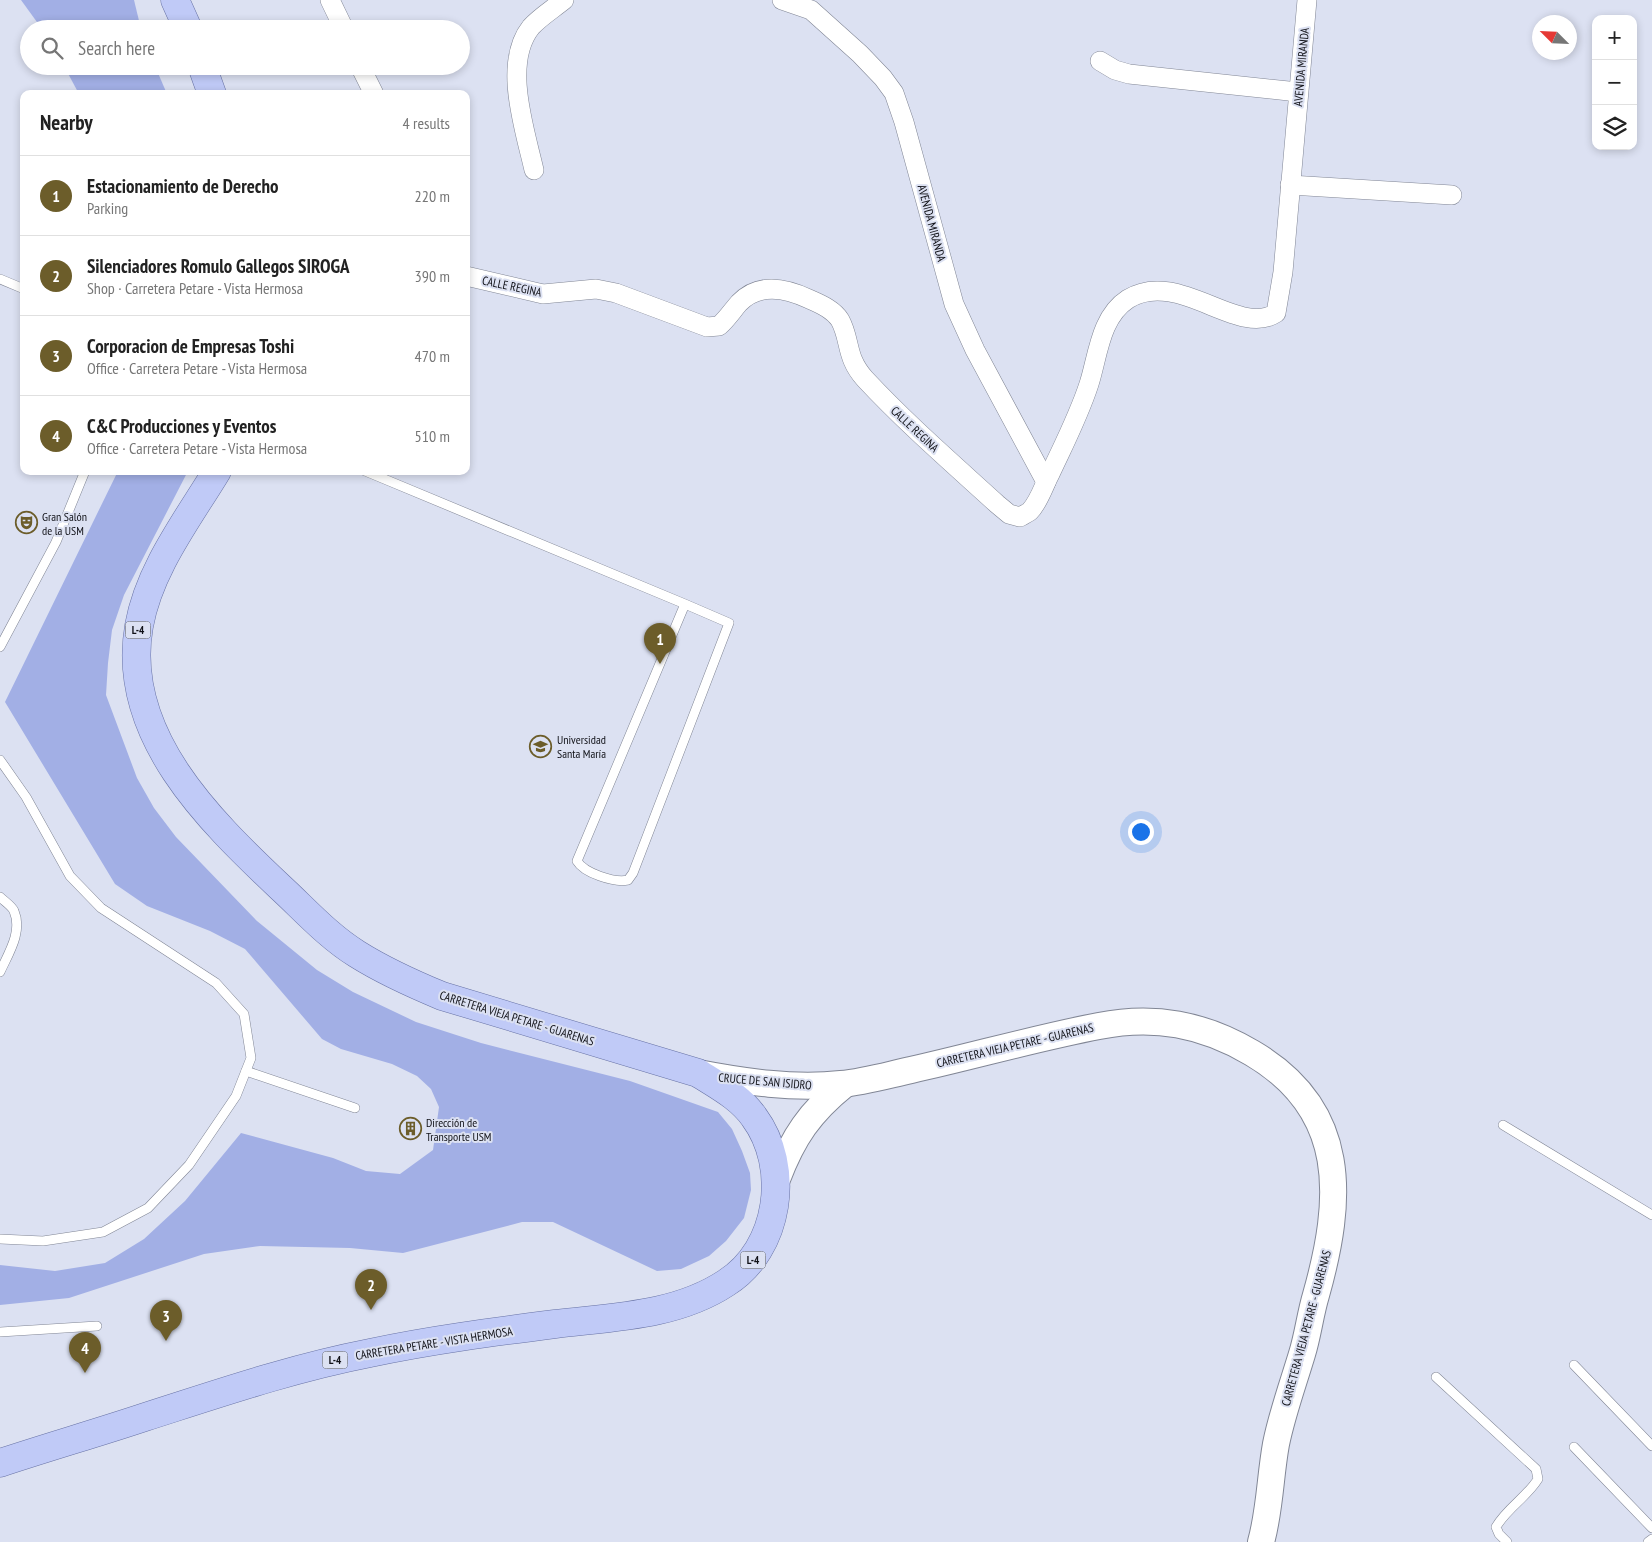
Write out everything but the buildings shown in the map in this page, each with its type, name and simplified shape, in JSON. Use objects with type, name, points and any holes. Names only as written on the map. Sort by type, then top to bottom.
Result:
[{"type":"main road","points":[[175,0],[184,20]]},
{"type":"main road","points":[[205,75],[211,90]]},
{"type":"main road","name":"CARRETERA VIEJA PETARE - GUARENAS","points":[[215,475],[174,541],[152,584],[140,619],[138,641],[137,666],[140,692],[150,726],[170,763],[192,795],[246,855],[304,911],[357,954],[411,983],[442,996],[698,1073]]},
{"type":"main road","name":"CARRETERA VIEJA PETARE - GUARENAS","points":[[845,1084],[1101,1025],[1167,1021],[1195,1027],[1238,1044],[1263,1059],[1285,1077],[1319,1118],[1328,1144],[1332,1175],[1333,1208],[1324,1269],[1276,1444],[1268,1517],[1261,1542]]},
{"type":"main road","name":"CRUCE DE SAN ISIDRO","points":[[698,1073],[785,1085],[845,1084]]},
{"type":"main road","name":"CRUCE DE SAN ISIDRO","points":[[698,1073],[732,1096],[752,1114],[764,1136],[777,1179]]},
{"type":"main road","name":"CRUCE DE SAN ISIDRO","points":[[777,1179],[789,1148],[802,1127],[826,1100],[845,1084]]},
{"type":"main road","name":"CARRETERA PETARE - VISTA HERMOSA","points":[[0,1462],[236,1387],[319,1364],[409,1345],[641,1315],[691,1301],[728,1283],[753,1260],[770,1225],[777,1179]]},
{"type":"street","points":[[330,0],[340,20]]},
{"type":"street","points":[[534,170],[517,87],[518,60],[524,40],[531,27],[564,0]]},
{"type":"street","name":"AVENIDA MIRANDA","points":[[782,0],[811,10],[860,54],[883,78],[894,93],[904,122],[954,304],[975,350],[1046,482]]},
{"type":"street","name":"AVENIDA MIRANDA","points":[[1276,313],[1280,296],[1307,0]]},
{"type":"street","points":[[1100,61],[1115,70],[1130,74],[1298,92]]},
{"type":"street","points":[[364,75],[372,90]]},
{"type":"street","points":[[1290,185],[1452,195]]},
{"type":"street","name":"CALLE REGINA","points":[[470,277],[543,294],[596,289],[616,293],[707,327],[719,326],[740,302],[754,294],[770,288],[788,290],[830,310],[840,321],[850,358],[862,376],[901,416],[1008,514],[1020,517],[1030,511],[1046,482],[1083,404],[1105,329],[1116,311],[1127,300],[1143,292],[1156,290],[1195,300],[1246,318],[1260,320],[1276,313]]},
{"type":"lane","points":[[0,279],[20,287]]},
{"type":"lane","points":[[0,648],[56,542],[83,475]]},
{"type":"lane","points":[[375,475],[685,604],[729,623],[633,873],[628,880],[621,882],[581,867],[577,861],[685,604]]},
{"type":"lane","points":[[0,760],[26,797],[70,876],[101,908],[216,983],[244,1014],[251,1058],[236,1096],[188,1165],[148,1208],[103,1232],[43,1241],[0,1240]]},
{"type":"lane","points":[[0,897],[14,911],[16,929],[14,942],[0,972]]},
{"type":"lane","points":[[246,1072],[355,1108]]},
{"type":"lane","points":[[1503,1125],[1652,1215]]},
{"type":"lane","points":[[0,1332],[97,1326]]},
{"type":"lane","points":[[1574,1365],[1652,1446]]},
{"type":"lane","points":[[1436,1377],[1536,1469],[1538,1479],[1533,1487],[1501,1519],[1496,1527],[1506,1542]]},
{"type":"lane","points":[[1574,1447],[1652,1528]]},
{"type":"lane","points":[[1648,1542],[1652,1538]]},
{"type":"shaded area","points":[[21,0],[134,0],[139,20],[35,20]]},
{"type":"shaded area","points":[[69,75],[159,75],[165,90],[77,90]]},
{"type":"shaded area","points":[[116,475],[186,475],[124,595],[112,630],[108,663],[106,695],[137,778],[154,808],[176,837],[257,921],[317,970],[353,992],[416,1022],[481,1043],[630,1081],[718,1112],[732,1129],[750,1173],[751,1190],[744,1218],[726,1241],[709,1256],[681,1269],[657,1271],[553,1222],[522,1222],[403,1253],[350,1248],[260,1246],[204,1254],[69,1298],[0,1305],[0,1265],[55,1271],[105,1263],[144,1239],[185,1201],[241,1133],[333,1158],[366,1171],[400,1174],[433,1150],[439,1107],[431,1089],[417,1076],[392,1064],[341,1049],[322,1039],[245,949],[210,931],[147,906],[115,884],[5,702]]},
{"type":"place","name":"Gran Salón de la USM","points":[[26,523]]},
{"type":"place","name":"Estacionamiento de Derecho","points":[[660,664]]},
{"type":"place","name":"Universidad Santa María","points":[[541,746]]},
{"type":"place","name":"Dirección de Transporte USM","points":[[410,1129]]},
{"type":"place","name":"Silenciadores Romulo Gallegos SIROGA","points":[[371,1310]]},
{"type":"place","name":"Corporacion de Empresas Toshi","points":[[166,1341]]},
{"type":"place","name":"C&C Producciones y Eventos","points":[[85,1373]]}]
